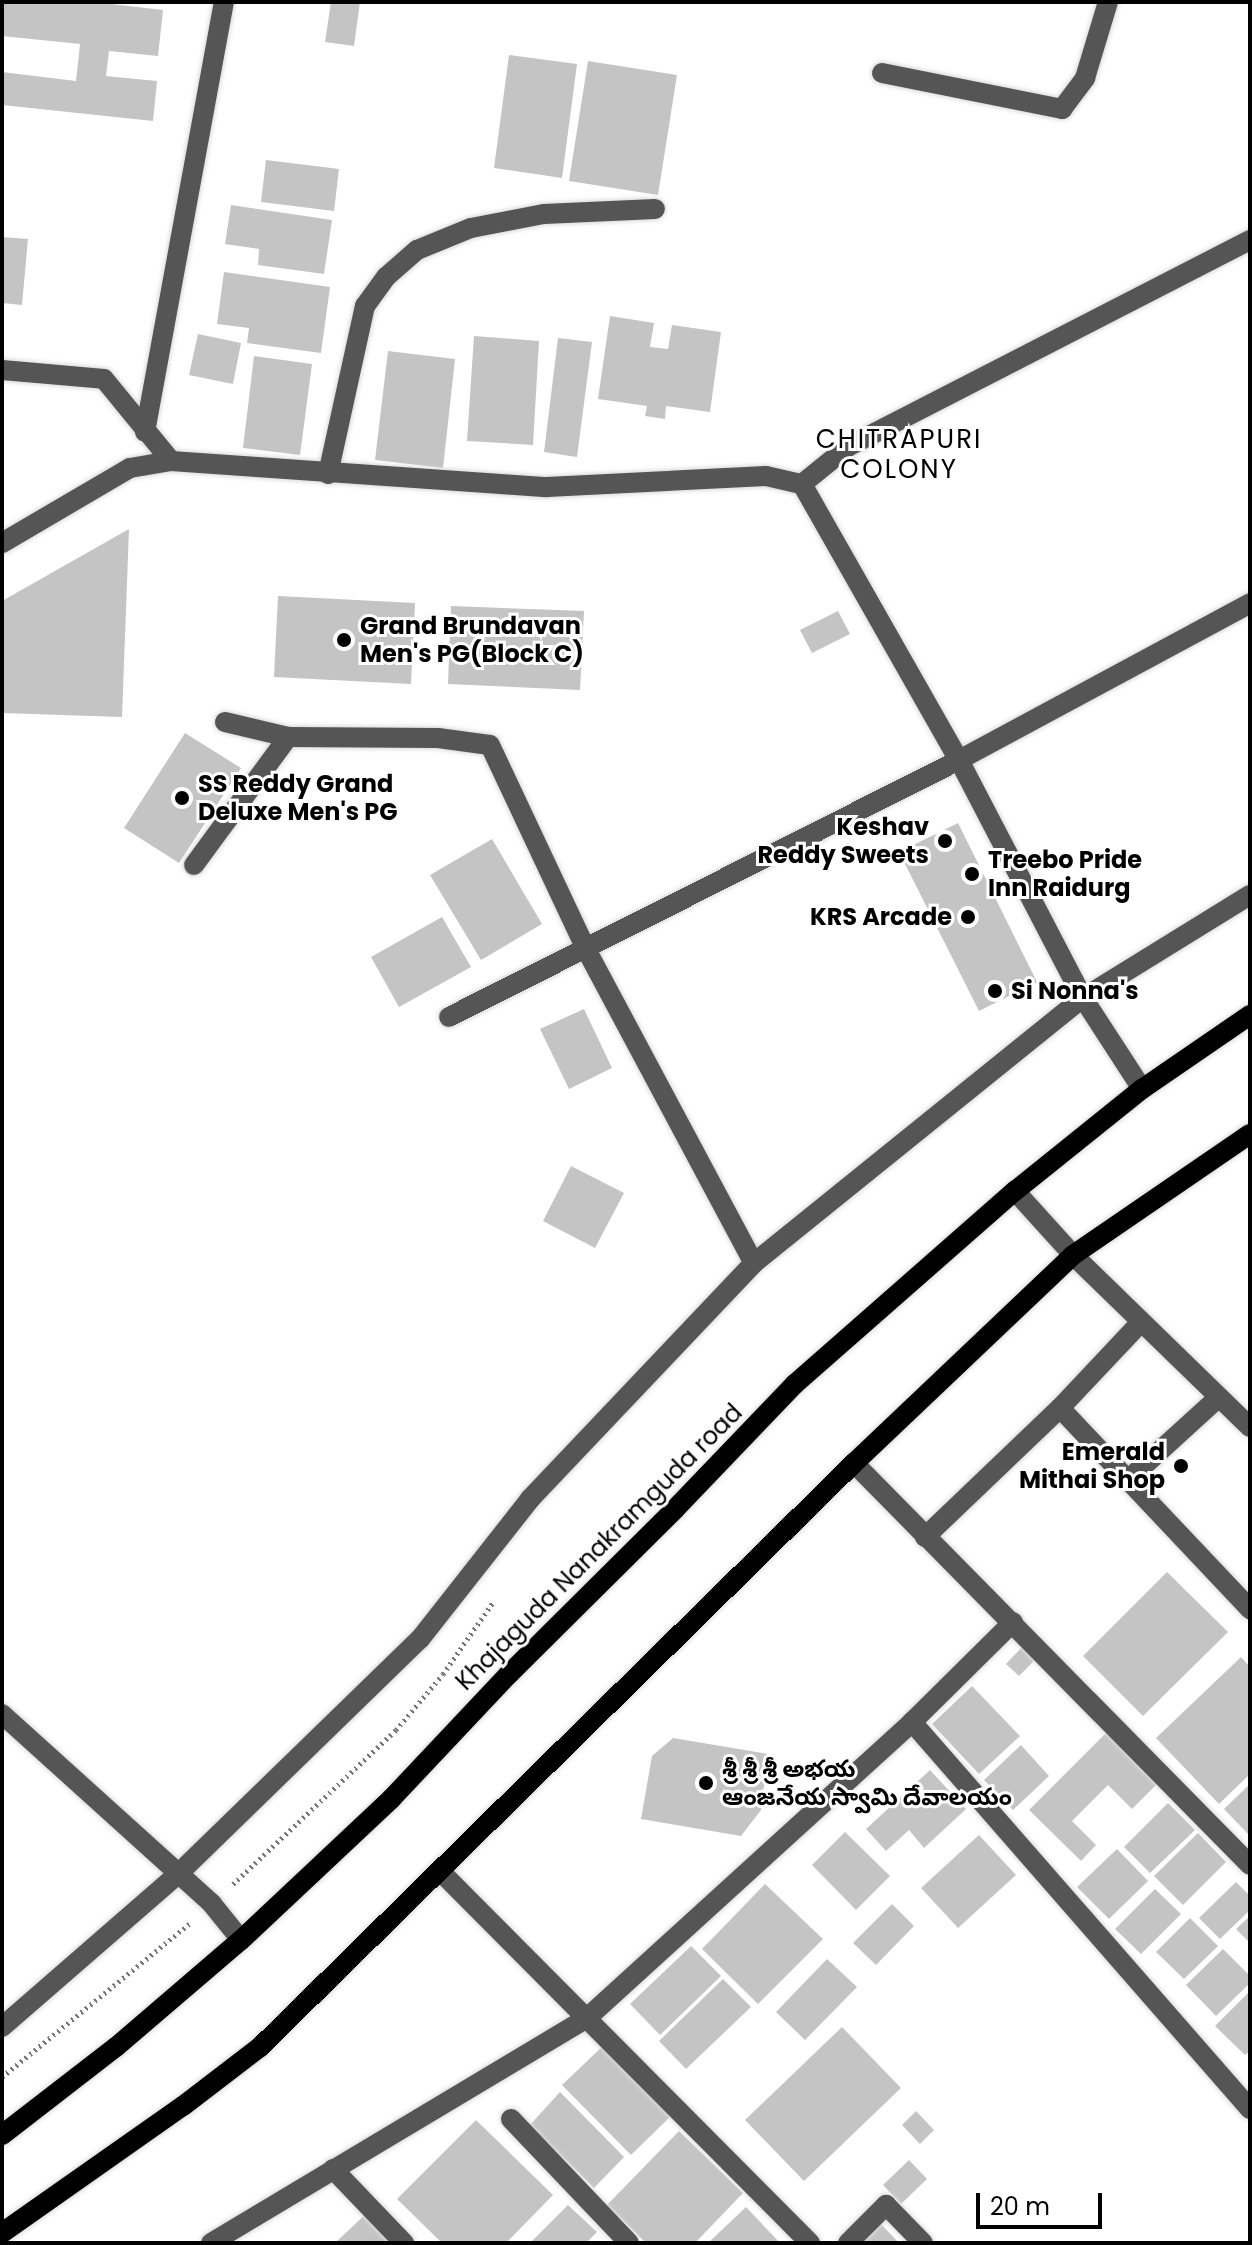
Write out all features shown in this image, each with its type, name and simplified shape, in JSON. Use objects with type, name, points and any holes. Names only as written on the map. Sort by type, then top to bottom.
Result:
[{"type":"main road","name":"Khajaguda Nanakramguda road","points":[[2,2135],[116,2047],[241,1940],[391,1799],[509,1674],[795,1384],[1015,1191],[1142,1089],[1250,1015]]},
{"type":"main road","points":[[2,2233],[183,2106],[260,2047],[854,1463],[1073,1255],[1250,1134]]},
{"type":"street","points":[[145,432],[224,2]]},
{"type":"street","points":[[882,73],[1062,109],[1085,78],[1108,2]]},
{"type":"street","points":[[328,474],[365,306],[386,277],[417,250],[471,228],[544,214],[655,209]]},
{"type":"street","points":[[802,484],[849,446],[1250,240]]},
{"type":"street","points":[[2,370],[104,379],[171,461]]},
{"type":"street","points":[[2,543],[130,468],[171,461],[547,487],[766,476],[802,484],[959,760],[1083,998],[1142,1089]]},
{"type":"street","points":[[449,1017],[959,760],[1250,603]]},
{"type":"street","points":[[225,722],[288,737],[438,738],[490,745],[586,949],[754,1263]]},
{"type":"street","points":[[194,865],[288,737]]},
{"type":"street","points":[[2,2027],[178,1874],[420,1639],[530,1499],[754,1263],[1083,998],[1250,895]]},
{"type":"street","points":[[1015,1191],[1073,1255],[1250,1427]]},
{"type":"street","points":[[925,1537],[1060,1408],[1141,1322]]},
{"type":"street","points":[[1130,1478],[1218,1398]]},
{"type":"street","points":[[1060,1408],[1130,1478],[1250,1609]]},
{"type":"street","points":[[854,1463],[1250,1865]]},
{"type":"street","points":[[213,2243],[587,2018],[912,1722],[1013,1622]]},
{"type":"street","points":[[2,1714],[212,1904],[241,1940]]},
{"type":"street","points":[[912,1722],[1250,2109]]},
{"type":"street","points":[[440,1871],[810,2243]]},
{"type":"street","points":[[511,2119],[629,2243]]},
{"type":"street","points":[[333,2169],[404,2243]]},
{"type":"street","points":[[848,2243],[886,2205],[923,2243]]},
{"type":"path","points":[[2,2077],[212,1904],[396,1730],[443,1674],[496,1598]]},
{"type":"building","points":[[2,2],[94,2],[163,10],[158,56],[109,51],[106,76],[157,81],[153,121],[2,105],[2,72],[76,81],[80,44],[2,36]]},
{"type":"building","points":[[331,2],[360,2],[354,46],[325,42]]},
{"type":"building","points":[[509,55],[577,64],[562,178],[494,168]]},
{"type":"building","points":[[588,61],[677,75],[658,195],[569,181]]},
{"type":"building","points":[[266,160],[339,169],[334,211],[261,202]]},
{"type":"building","points":[[231,205],[332,220],[324,274],[258,265],[259,249],[225,244]]},
{"type":"building","points":[[2,237],[28,239],[22,305],[2,303]]},
{"type":"building","points":[[224,272],[330,287],[321,353],[247,343],[249,328],[217,324]]},
{"type":"building","points":[[610,316],[654,323],[650,347],[668,349],[672,325],[721,332],[710,412],[666,406],[665,419],[645,416],[647,406],[598,399]]},
{"type":"building","points":[[198,334],[241,343],[233,384],[189,375]]},
{"type":"building","points":[[474,336],[539,341],[533,445],[467,441]]},
{"type":"building","points":[[558,338],[592,342],[577,457],[544,452]]},
{"type":"building","points":[[388,351],[455,359],[443,468],[375,460]]},
{"type":"building","points":[[254,356],[312,364],[300,455],[243,448]]},
{"type":"building","points":[[129,529],[122,717],[2,713],[2,601]]},
{"type":"building","name":"Grand Brundavan Men's PG(Block C)","points":[[278,596],[415,603],[411,684],[274,677]]},
{"type":"building","points":[[451,606],[584,611],[580,690],[448,684]]},
{"type":"building","points":[[838,611],[850,634],[812,653],[800,630]]},
{"type":"building","name":"SS Reddy Grand Deluxe Men's PG","points":[[185,733],[241,768],[179,863],[124,828]]},
{"type":"building","name":"KRS Arcade","points":[[958,823],[1037,982],[979,1011],[899,852]]},
{"type":"building","points":[[492,839],[542,924],[481,960],[430,875]]},
{"type":"building","points":[[442,917],[471,967],[399,1007],[371,957]]},
{"type":"building","points":[[584,1009],[612,1068],[569,1089],[540,1029]]},
{"type":"building","points":[[571,1166],[624,1193],[595,1248],[543,1221]]},
{"type":"building","points":[[1167,1572],[1228,1632],[1143,1716],[1083,1656]]},
{"type":"building","points":[[1022,1647],[1035,1660],[1019,1676],[1006,1664]]},
{"type":"building","points":[[1241,1657],[1250,1667],[1250,1774],[1219,1804],[1156,1738]]},
{"type":"building","points":[[972,1686],[1020,1736],[979,1774],[932,1724]]},
{"type":"building","points":[[1108,1731],[1159,1782],[1132,1809],[1108,1785],[1072,1821],[1096,1845],[1081,1861],[1029,1810]]},
{"type":"building","name":"శ్రీ శ్రీ శ్రీ అభయ ఆంజనేయ స్వామి దేవాలయం","points":[[673,1738],[768,1754],[761,1810],[741,1836],[641,1819],[652,1756]]},
{"type":"building","points":[[1021,1745],[1049,1776],[1013,1810],[984,1780]]},
{"type":"building","points":[[930,1770],[966,1809],[924,1848],[909,1830],[886,1851],[866,1829]]},
{"type":"building","points":[[1250,1784],[1250,1836],[1224,1809]]},
{"type":"building","points":[[1168,1803],[1195,1830],[1150,1873],[1124,1847]]},
{"type":"building","points":[[845,1832],[890,1876],[856,1910],[812,1865]]},
{"type":"building","points":[[1198,1833],[1226,1862],[1183,1905],[1154,1876]]},
{"type":"building","points":[[979,1835],[1016,1875],[958,1928],[921,1888]]},
{"type":"building","points":[[1117,1849],[1148,1881],[1109,1919],[1077,1887]]},
{"type":"building","points":[[1236,1882],[1250,1896],[1250,1910],[1220,1939],[1199,1918]]},
{"type":"building","points":[[765,1884],[823,1939],[758,2004],[702,1949]]},
{"type":"building","points":[[1155,1889],[1181,1914],[1141,1954],[1115,1929]]},
{"type":"building","points":[[892,1904],[914,1926],[876,1965],[853,1943]]},
{"type":"building","points":[[1250,1916],[1250,1943],[1236,1929]]},
{"type":"building","points":[[1190,1918],[1218,1946],[1184,1979],[1156,1952]]},
{"type":"building","points":[[691,1946],[721,1976],[660,2035],[630,2004]]},
{"type":"building","points":[[1223,1949],[1250,1976],[1250,1983],[1216,2016],[1186,1985]]},
{"type":"building","points":[[827,1959],[857,1987],[805,2040],[776,2012]]},
{"type":"building","points":[[723,1979],[751,2007],[686,2069],[659,2041]]},
{"type":"building","points":[[1250,1991],[1250,2051],[1245,2055],[1215,2026]]},
{"type":"building","points":[[842,2027],[901,2088],[804,2181],[745,2120]]},
{"type":"building","points":[[607,2042],[675,2112],[631,2155],[562,2085]]},
{"type":"building","points":[[560,2092],[624,2157],[594,2188],[530,2125]]},
{"type":"building","points":[[916,2111],[934,2130],[920,2144],[902,2125]]},
{"type":"building","points":[[476,2120],[553,2195],[506,2243],[442,2243],[397,2199]]},
{"type":"building","points":[[679,2131],[743,2193],[695,2243],[646,2243],[607,2205]]},
{"type":"building","points":[[909,2160],[927,2179],[901,2204],[883,2185]]},
{"type":"building","points":[[568,2205],[597,2232],[586,2243],[530,2243]]},
{"type":"building","points":[[746,2207],[780,2243],[708,2243]]},
{"type":"building","points":[[370,2210],[400,2243],[335,2243]]},
{"type":"building","points":[[881,2224],[899,2243],[861,2243]]},
{"type":"place","name":"Grand Brundavan Men's PG(Block C)","points":[[344,640]]},
{"type":"place","name":"SS Reddy Grand Deluxe Men's PG","points":[[182,798]]},
{"type":"place","name":"Keshav Reddy Sweets","points":[[945,841]]},
{"type":"place","name":"Treebo Pride Inn Raidurg","points":[[972,874]]},
{"type":"place","name":"KRS Arcade","points":[[968,917]]},
{"type":"place","name":"Si Nonna's","points":[[995,991]]},
{"type":"place","name":"Emerald Mithai Shop","points":[[1181,1466]]},
{"type":"place","name":"శ్రీ శ్రీ శ్రీ అభయ ఆంజనేయ స్వామి దేవాలయం","points":[[706,1783]]},
{"type":"district","name":"CHITRAPURI COLONY","points":[[899,455]]}]
